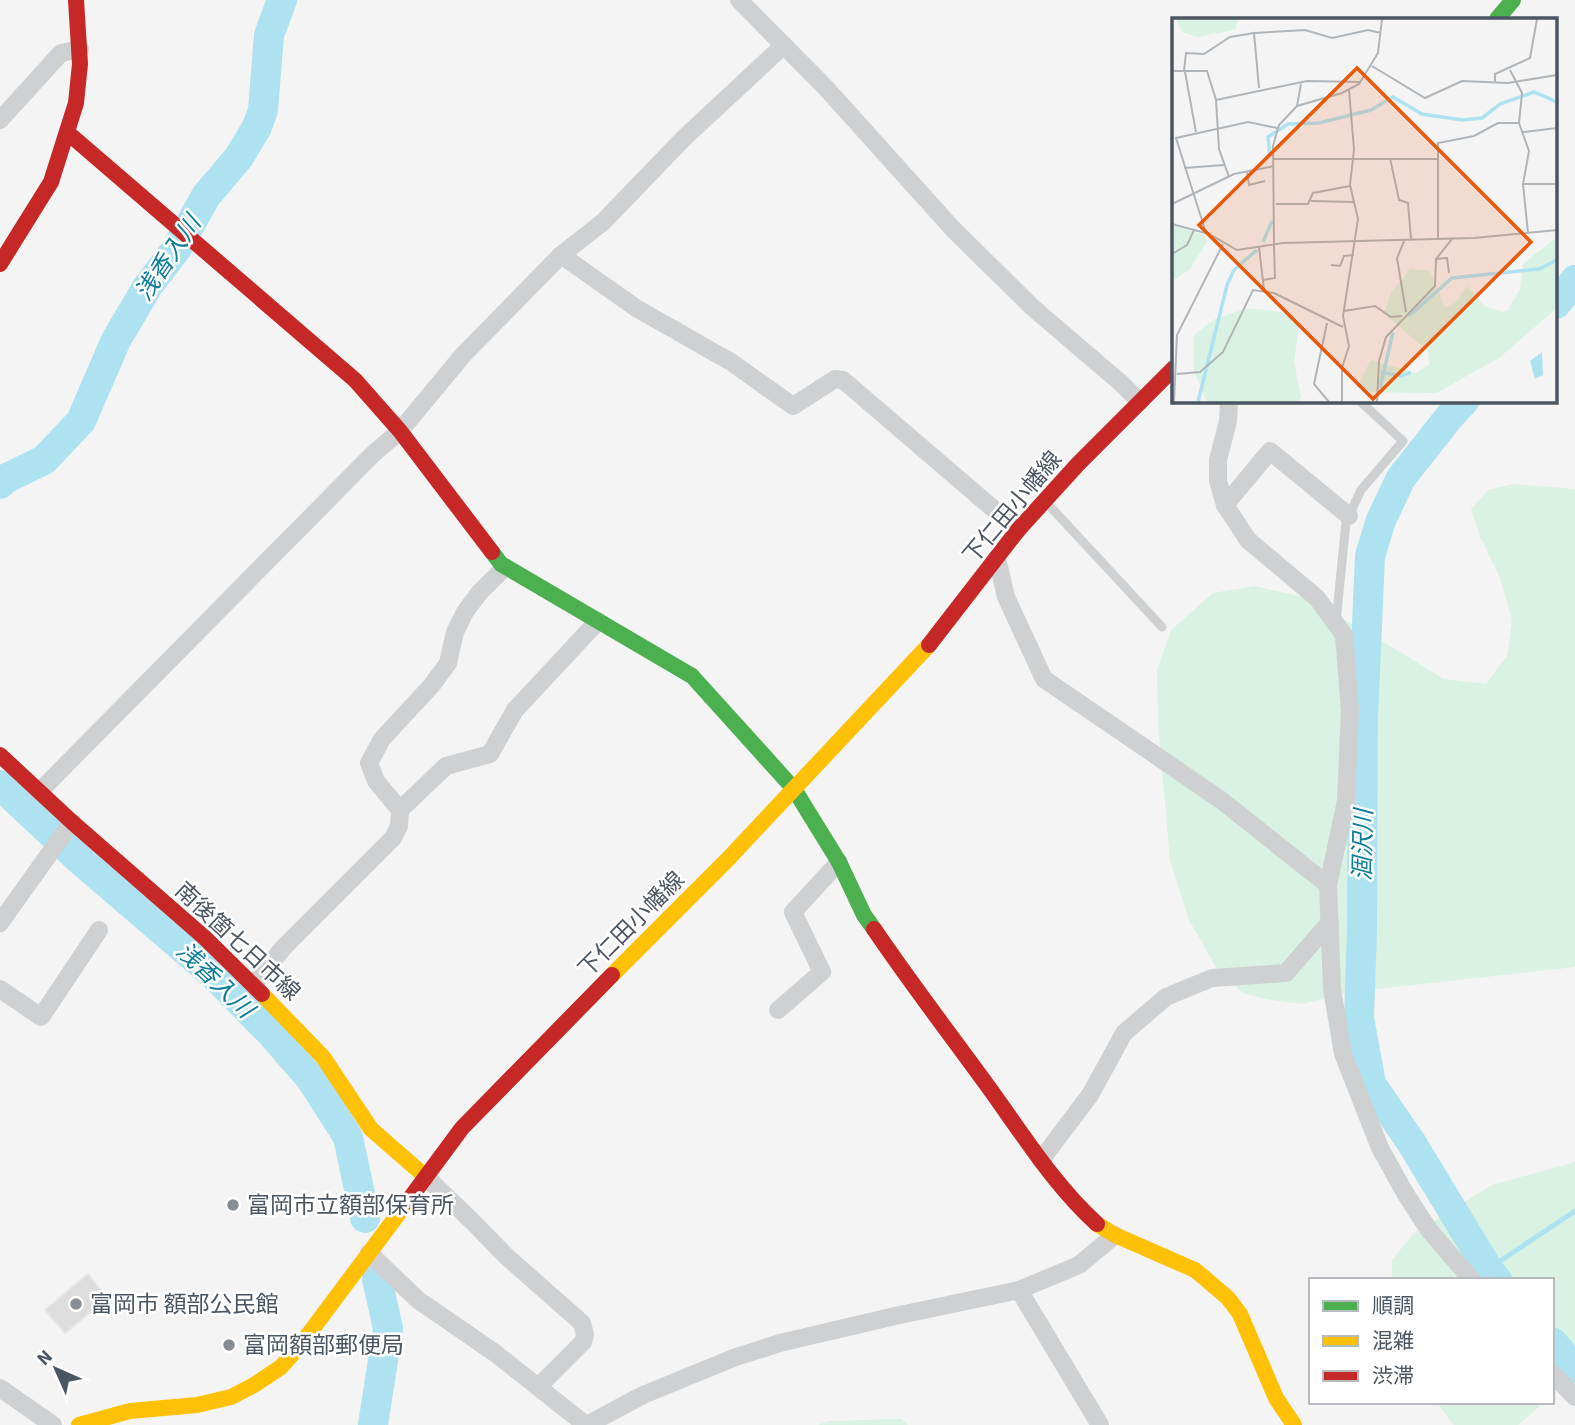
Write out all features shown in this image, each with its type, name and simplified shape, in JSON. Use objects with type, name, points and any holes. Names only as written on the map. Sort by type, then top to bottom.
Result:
[{"type":"main road","points":[[0,264],[51,182],[68,133],[76,103],[80,64],[76,0]]},
{"type":"main road","points":[[1498,18],[1513,0]]},
{"type":"main road","points":[[68,133],[355,380],[400,431],[501,565],[692,676],[794,789],[839,862],[864,915],[1062,1189],[1096,1223],[1115,1235],[1195,1270],[1228,1298],[1240,1314],[1276,1398],[1294,1425]]},
{"type":"main road","name":"下仁田小幡線","points":[[79,1425],[130,1411],[197,1405],[231,1397],[281,1367],[299,1347],[462,1128],[728,859],[934,640],[1018,530],[1078,464],[1172,371]]},
{"type":"main road","name":"南後箇七日市線","points":[[0,755],[39,792],[61,836],[205,938],[253,985],[323,1057],[372,1129],[426,1177]]},
{"type":"main road","points":[[197,1405],[203,1425]]},
{"type":"street","points":[[739,0],[825,88],[952,228],[1032,307],[1140,402]]},
{"type":"street","points":[[39,792],[363,464],[400,431],[463,355],[561,255],[603,222],[684,138],[784,45]]},
{"type":"street","points":[[0,120],[61,53],[80,49]]},
{"type":"street","points":[[561,255],[636,308],[731,362],[793,406],[835,379],[843,380],[1018,530]]},
{"type":"street","points":[[1229,402],[1228,421],[1217,460],[1225,505],[1248,541],[1317,598],[1344,635],[1350,710],[1346,801],[1328,885],[1332,989],[1343,1054],[1380,1148],[1405,1193],[1429,1230],[1470,1278]]},
{"type":"street","points":[[1225,505],[1270,451],[1349,516]]},
{"type":"street","points":[[997,558],[1006,597],[1044,679],[1221,800],[1328,885]]},
{"type":"street","points":[[400,810],[376,781],[369,763],[382,739],[432,685],[447,663],[455,632],[465,612],[505,567]]},
{"type":"street","points":[[253,985],[283,948],[393,838],[399,826],[400,810],[446,766],[490,754],[516,710],[598,621]]},
{"type":"street","points":[[0,923],[61,836]]},
{"type":"street","points":[[778,1010],[822,972],[793,912],[839,862]]},
{"type":"street","points":[[1041,1160],[1090,1095],[1124,1033],[1166,997],[1212,978],[1286,973],[1330,922]]},
{"type":"street","points":[[0,989],[41,1017],[99,930]]},
{"type":"street","points":[[426,1177],[506,1256],[582,1323],[585,1335],[583,1342],[538,1387]]},
{"type":"street","points":[[369,1253],[418,1300],[495,1353],[586,1425],[643,1395],[736,1357],[780,1343],[895,1315],[1019,1290],[1079,1265],[1115,1235]]},
{"type":"street","points":[[1019,1290],[1100,1425]]},
{"type":"street","points":[[1554,1375],[1575,1397]]},
{"type":"street","points":[[0,1388],[53,1425]]},
{"type":"lane","points":[[1336,624],[1346,522],[1361,491],[1403,440],[1361,402]]},
{"type":"lane","points":[[1044,501],[1162,627]]},
{"type":"green space","points":[[1512,484],[1575,489],[1575,967],[1350,992],[1303,1004],[1243,993],[1218,971],[1189,920],[1170,860],[1158,725],[1157,670],[1171,630],[1213,593],[1255,586],[1303,597],[1444,679],[1486,684],[1507,656],[1512,620],[1500,578],[1480,536],[1471,509],[1488,490]]},
{"type":"green space","points":[[1575,1162],[1575,1375],[1554,1394],[1554,1278],[1392,1278],[1392,1260],[1413,1234],[1492,1185]]},
{"type":"green space","points":[[1438,1404],[1542,1404],[1518,1425],[1454,1425]]},
{"type":"green space","points":[[901,1419],[908,1425],[818,1425],[828,1421]]},
{"type":"building","name":"富岡市 額部公民館","points":[[88,1274],[107,1298],[65,1333],[45,1310]]},
{"type":"waterway","name":"浅香入川","points":[[0,484],[44,460],[81,421],[116,340],[148,286],[177,248],[206,196],[239,157],[257,127],[263,110],[269,35],[282,0]]},
{"type":"waterway","name":"涸沢川","points":[[1558,301],[1575,280]]},
{"type":"waterway","name":"涸沢川","points":[[1463,402],[1401,478],[1381,520],[1370,556],[1363,717],[1359,1018],[1371,1084],[1411,1142],[1495,1278]]},
{"type":"waterway","name":"浅香入川","points":[[0,785],[79,859],[212,973],[270,1032],[311,1079],[348,1137],[365,1218]]},
{"type":"waterway","points":[[1488,1269],[1575,1211]]},
{"type":"waterway","name":"浅香入川","points":[[373,1425],[388,1328],[377,1279]]},
{"type":"waterway","name":"涸沢川","points":[[1554,1344],[1575,1368]]},
{"type":"traffic: fast","points":[[1498,18],[1513,0]]},
{"type":"traffic: fast","points":[[492,552],[501,564],[692,676],[794,789],[839,862],[864,915],[874,929]]},
{"type":"traffic: slow","points":[[612,975],[728,859],[929,645]]},
{"type":"traffic: slow","points":[[262,994],[323,1057],[371,1129],[426,1177]]},
{"type":"traffic: slow","points":[[79,1425],[130,1411],[197,1405],[231,1397],[281,1367],[299,1347],[408,1201]]},
{"type":"traffic: slow","points":[[1097,1224],[1115,1235],[1195,1270],[1228,1298],[1240,1314],[1276,1398],[1294,1425]]},
{"type":"traffic: jam","points":[[0,264],[51,182],[76,103],[80,64],[76,0]]},
{"type":"traffic: jam","points":[[68,133],[355,380],[400,431],[492,552]]},
{"type":"traffic: jam","points":[[929,645],[1018,530],[1078,464],[1172,370]]},
{"type":"traffic: jam","points":[[0,755],[205,938],[262,994]]},
{"type":"traffic: jam","points":[[874,929],[1039,1158],[1066,1192],[1097,1224]]},
{"type":"traffic: jam","points":[[408,1201],[462,1128],[612,975]]},
{"type":"place","name":"富岡市立額部保育所","points":[[233,1205]]},
{"type":"place","name":"富岡市 額部公民館","points":[[76,1304]]},
{"type":"place","name":"富岡額部郵便局","points":[[229,1345]]}]
